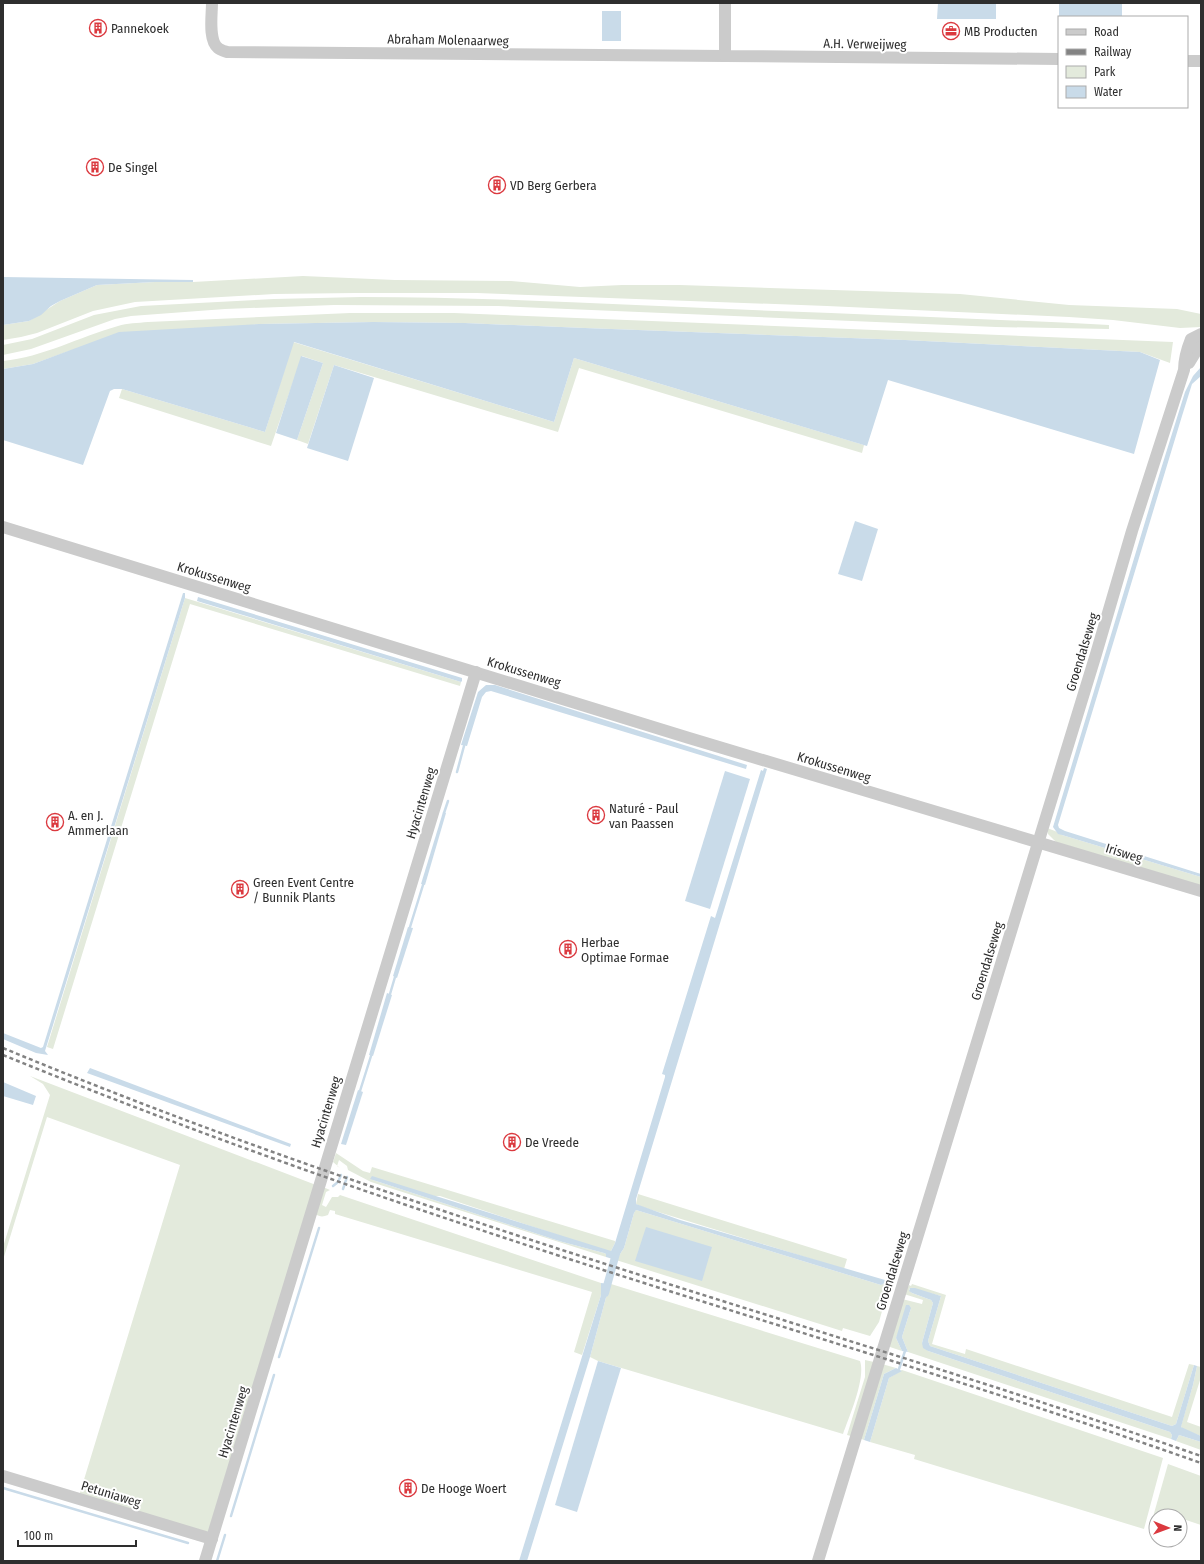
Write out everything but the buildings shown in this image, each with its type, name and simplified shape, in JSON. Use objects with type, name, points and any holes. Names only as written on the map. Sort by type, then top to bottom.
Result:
[{"type":"street","name":"Abraham Molenaarweg","points":[[212,3],[212,29],[214,44],[218,49],[227,52],[725,56]]},
{"type":"street","points":[[725,3],[725,56]]},
{"type":"street","name":"A.H. Verweijweg","points":[[725,56],[1058,59]]},
{"type":"street","points":[[1188,61],[1201,61]]},
{"type":"street","name":"Groendalseweg","points":[[818,1561],[1096,654],[1132,531],[1184,370],[1184,361],[1199,339]]},
{"type":"street","name":"Krokussenweg","points":[[3,527],[689,738],[1021,838],[1038,841]]},
{"type":"street","name":"Hyacintenweg","points":[[205,1561],[476,672]]},
{"type":"street","name":"Irisweg","points":[[1038,841],[1201,891]]},
{"type":"street","name":"Petuniaweg","points":[[3,1476],[212,1539]]},
{"type":"green space","points":[[303,276],[395,280],[511,281],[580,287],[680,285],[960,294],[1069,305],[1177,309],[1201,314],[1201,327],[1180,328],[1113,320],[1069,317],[827,306],[477,293],[355,293],[274,294],[135,302],[93,311],[37,333],[3,340],[3,325],[29,321],[60,301],[97,285]]},
{"type":"green space","points":[[420,297],[537,301],[1004,320],[1109,325],[1109,329],[996,327],[498,306],[334,305],[225,309],[131,316],[115,319],[31,349],[3,355],[3,345],[32,339],[94,315],[141,306],[274,299]]},
{"type":"green space","points":[[350,313],[454,313],[1173,342],[1170,363],[1140,352],[905,340],[465,323],[373,322],[259,324],[69,351],[33,364],[3,369],[3,361],[18,359],[47,351],[125,324]]},
{"type":"green space","points":[[293,342],[554,422],[574,358],[864,445],[862,453],[579,368],[558,432],[334,365],[308,444],[297,440],[323,363],[302,356],[271,446],[119,398],[122,389],[265,432]]},
{"type":"green space","points":[[185,598],[461,682],[460,686],[190,604],[53,1049],[47,1047]]},
{"type":"green space","points":[[1047,828],[1062,835],[1201,877],[1201,887],[1056,842],[1048,834]]},
{"type":"green space","points":[[30,1076],[316,1185],[210,1530],[207,1532],[79,1496],[180,1165],[47,1117],[3,1260],[3,1247],[50,1095],[43,1084]]},
{"type":"green space","points":[[336,1153],[363,1171],[370,1173],[372,1167],[615,1241],[615,1243],[611,1251],[606,1251],[440,1196],[434,1196],[370,1179],[559,1241],[604,1253],[606,1254],[606,1257],[371,1182],[348,1170],[347,1166],[339,1160],[337,1166],[333,1162]]},
{"type":"green space","points":[[323,1187],[330,1190],[326,1192],[322,1205],[326,1207],[332,1197],[338,1197],[340,1195],[601,1283],[601,1295],[582,1355],[574,1352],[592,1292],[335,1214],[335,1211],[330,1210],[328,1215],[318,1216],[315,1214]]},
{"type":"green space","points":[[638,1194],[847,1259],[844,1269],[642,1207],[636,1204]]},
{"type":"green space","points":[[636,1210],[881,1285],[884,1283],[887,1284],[888,1281],[890,1282],[879,1322],[870,1336],[843,1328],[842,1331],[616,1260],[624,1248]]},
{"type":"green space","points":[[611,1284],[860,1361],[861,1377],[859,1387],[843,1434],[598,1361],[590,1357],[608,1290]]},
{"type":"green space","points":[[912,1284],[946,1295],[932,1344],[965,1354],[966,1349],[1172,1417],[1189,1364],[1194,1365],[1176,1424],[1172,1426],[930,1346],[928,1341],[941,1296],[910,1288],[909,1290],[912,1293],[931,1300],[933,1303],[922,1343],[928,1351],[1170,1432],[1172,1435],[1171,1439],[908,1352],[902,1337],[911,1308],[896,1338],[902,1351],[887,1346],[902,1299],[922,1304],[923,1300],[904,1294],[909,1285],[911,1286]]},
{"type":"green space","points":[[865,1360],[874,1362],[851,1436],[847,1435],[865,1377]]},
{"type":"green space","points":[[882,1364],[896,1368],[884,1374],[864,1440],[859,1438]]},
{"type":"green space","points":[[1197,1366],[1201,1367],[1201,1377],[1187,1422],[1201,1427],[1201,1436],[1182,1429],[1181,1426]]},
{"type":"green space","points":[[902,1370],[1163,1458],[1150,1508],[1148,1508],[1144,1529],[914,1459],[915,1455],[870,1442],[889,1378]]},
{"type":"green space","points":[[1179,1435],[1201,1442],[1201,1450],[1176,1441]]},
{"type":"green space","points":[[1168,1464],[1201,1476],[1201,1525],[1188,1521],[1188,1508],[1156,1508]]},
{"type":"water","points":[[938,3],[996,3],[996,19],[937,19]]},
{"type":"water","points":[[1059,3],[1122,3],[1122,16],[1059,16]]},
{"type":"water","points":[[602,11],[621,11],[621,41],[602,41]]},
{"type":"water","points":[[3,277],[193,280],[193,282],[97,285],[60,301],[51,306],[41,315],[29,321],[3,325]]},
{"type":"water","points":[[373,322],[465,323],[905,340],[1140,352],[1160,360],[1134,454],[888,380],[867,446],[574,358],[554,422],[294,342],[265,432],[122,389],[114,389],[110,391],[83,465],[3,440],[3,369],[33,364],[119,332],[259,324]]},
{"type":"water","points":[[301,356],[323,363],[297,440],[276,433]]},
{"type":"water","points":[[334,365],[374,378],[348,461],[307,448]]},
{"type":"water","points":[[1201,367],[1201,376],[1192,384],[1182,416],[1058,825],[1059,828],[1065,831],[1201,874],[1201,877],[1058,834],[1053,827],[1185,392],[1193,376]]},
{"type":"water","points":[[855,521],[878,529],[862,581],[838,574]]},
{"type":"water","points":[[183,593],[185,593],[185,598],[45,1051],[48,1055],[36,1053],[3,1039],[3,1033],[41,1048],[43,1047]]},
{"type":"water","points":[[198,597],[462,678],[462,681],[461,682],[197,601]]},
{"type":"water","points":[[486,685],[495,685],[747,765],[746,769],[491,691],[486,692],[482,697],[467,746],[461,745],[478,692]]},
{"type":"water","points":[[764,768],[767,769],[636,1199],[636,1204],[680,1220],[885,1280],[888,1281],[887,1284],[885,1283],[881,1285],[636,1210],[624,1248],[616,1260],[606,1257],[606,1254],[604,1253],[559,1241],[370,1179],[372,1176],[611,1251],[615,1243],[665,1077],[665,1075],[662,1074],[711,916],[715,918],[761,770],[763,771]]},
{"type":"water","points":[[725,771],[750,779],[710,909],[685,901]]},
{"type":"water","points":[[443,812],[446,813],[425,885],[421,884]]},
{"type":"water","points":[[408,927],[413,928],[397,978],[393,976]]},
{"type":"water","points":[[387,993],[392,995],[373,1056],[369,1055]]},
{"type":"water","points":[[90,1068],[291,1144],[290,1147],[87,1073]]},
{"type":"water","points":[[3,1082],[36,1096],[33,1105],[3,1096]]},
{"type":"water","points":[[358,1090],[363,1092],[346,1145],[341,1144]]},
{"type":"water","points":[[646,1227],[712,1247],[702,1281],[635,1261]]},
{"type":"water","points":[[601,1283],[611,1284],[608,1290],[590,1357],[527,1561],[519,1561],[601,1295]]},
{"type":"water","points":[[910,1288],[915,1288],[941,1296],[928,1341],[930,1346],[1172,1426],[1176,1424],[1194,1365],[1197,1366],[1181,1427],[1201,1436],[1201,1442],[1179,1435],[1176,1441],[1171,1439],[1172,1435],[1170,1432],[928,1351],[923,1348],[922,1343],[933,1303],[931,1300],[912,1293],[909,1291]]},
{"type":"water","points":[[906,1305],[909,1305],[911,1308],[902,1337],[908,1352],[902,1351],[896,1338]]},
{"type":"water","points":[[598,1361],[621,1368],[577,1512],[555,1505]]},
{"type":"water","points":[[896,1368],[902,1371],[889,1378],[870,1442],[864,1440],[884,1374]]},
{"type":"waterway","points":[[457,772],[464,746]]},
{"type":"waterway","points":[[444,813],[448,801]]},
{"type":"waterway","points":[[410,927],[423,885]]},
{"type":"waterway","points":[[390,994],[395,977]]},
{"type":"waterway","points":[[360,1091],[371,1056]]},
{"type":"waterway","points":[[333,1186],[338,1182],[341,1175]]},
{"type":"waterway","points":[[343,1189],[347,1177]]},
{"type":"waterway","points":[[279,1357],[319,1228]]},
{"type":"waterway","points":[[605,1293],[617,1250]]},
{"type":"waterway","points":[[899,1369],[905,1351]]},
{"type":"waterway","points":[[231,1516],[274,1375]]},
{"type":"waterway","points":[[3,1488],[188,1543]]},
{"type":"waterway","points":[[217,1561],[225,1535]]},
{"type":"railway","points":[[3,1048],[158,1110],[368,1185],[615,1267],[1007,1391],[1201,1456]]},
{"type":"railway","points":[[3,1055],[181,1125],[421,1210],[571,1260],[1022,1402],[1201,1463]]},
{"type":"place","name":"Pannekoek","points":[[98,28]]},
{"type":"place","name":"MB Producten","points":[[951,31]]},
{"type":"place","name":"De Singel","points":[[95,167]]},
{"type":"place","name":"VD Berg Gerbera","points":[[497,185]]},
{"type":"place","name":"Naturé - Paul van Paassen","points":[[596,815]]},
{"type":"place","name":"A. en J. Ammerlaan","points":[[55,822]]},
{"type":"place","name":"Green Event Centre / Bunnik Plants","points":[[240,889]]},
{"type":"place","name":"Herbae Optimae Formae","points":[[568,949]]},
{"type":"place","name":"De Vreede","points":[[512,1142]]},
{"type":"place","name":"De Hooge Woert","points":[[408,1488]]}]
